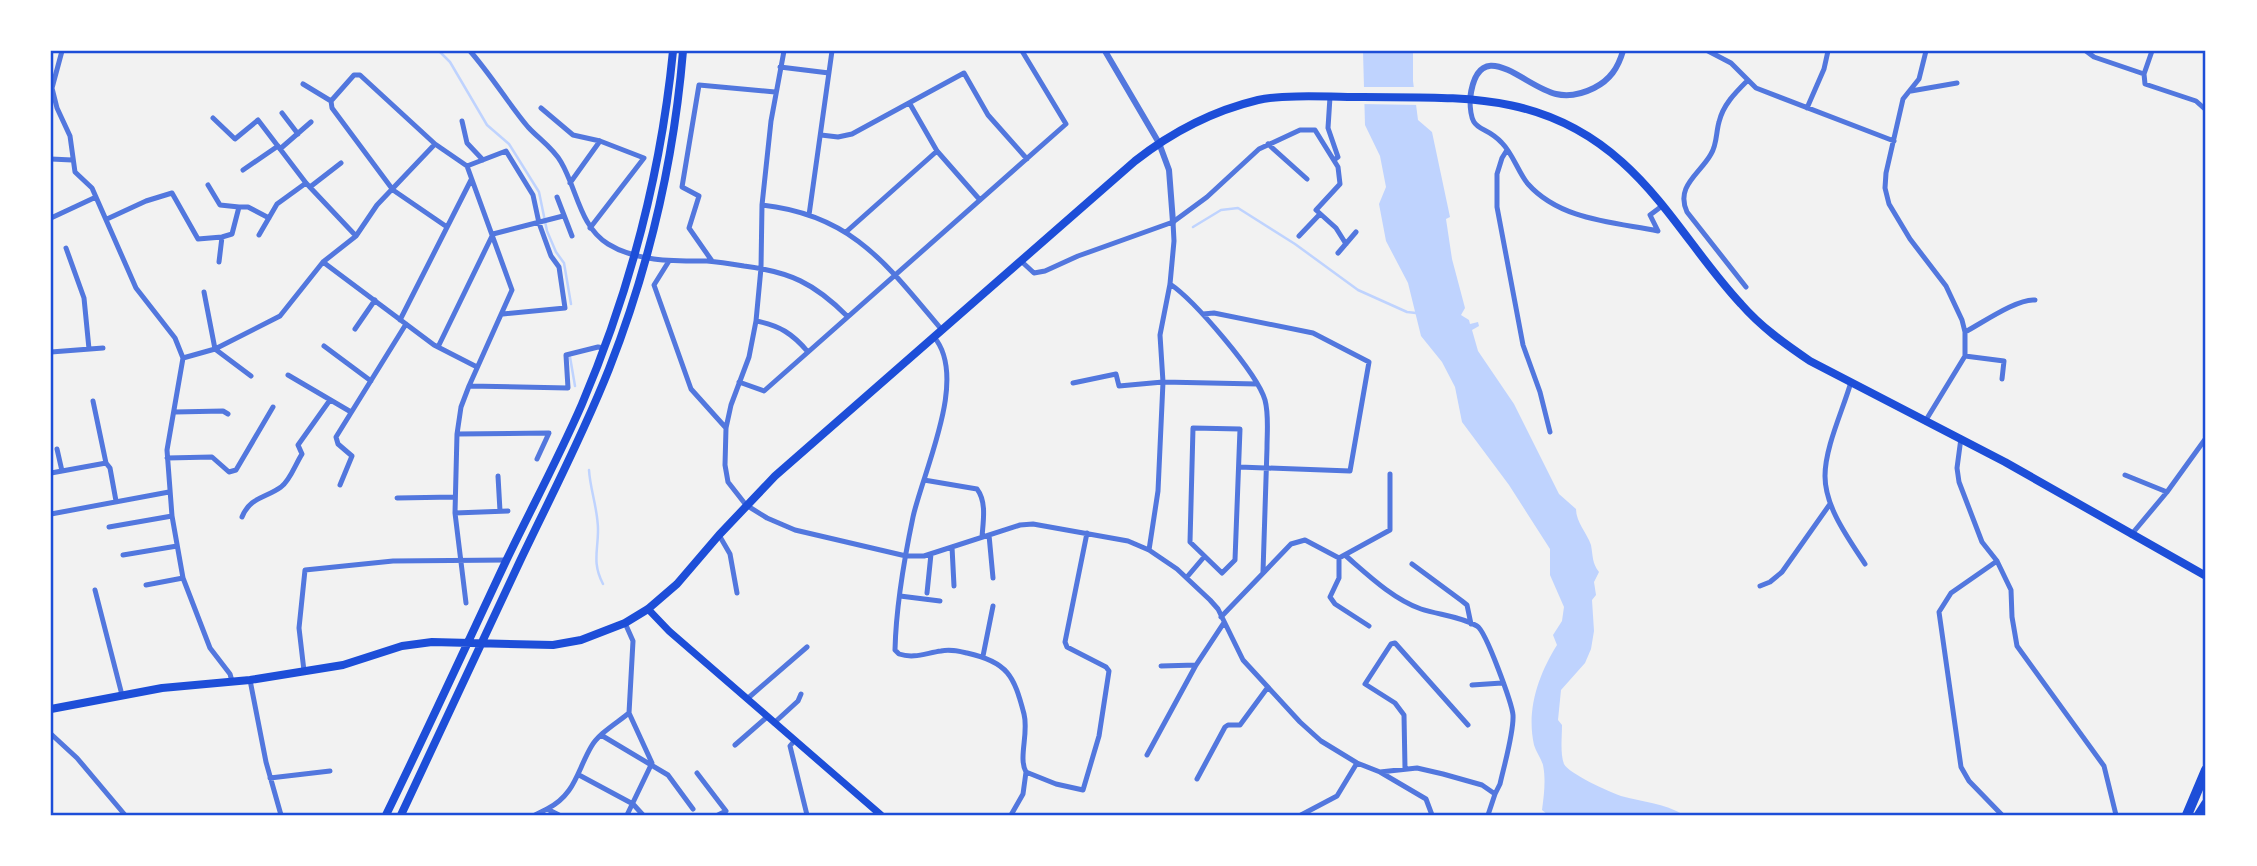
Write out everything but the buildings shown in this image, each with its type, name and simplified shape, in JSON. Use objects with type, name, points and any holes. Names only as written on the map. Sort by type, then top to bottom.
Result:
[{"type":"highway","points":[[2188,815],[2206,770]]},
{"type":"highway","points":[[2199,815],[2206,804]]},
{"type":"main road","points":[[386,815],[582,405],[604,348],[636,254],[662,140],[673,51]]},
{"type":"main road","points":[[401,815],[604,380],[632,305],[667,167],[683,51]]},
{"type":"main road","points":[[51,709],[190,684],[250,680],[343,665],[402,646],[432,642],[553,645],[581,640],[625,623],[648,609],[677,584],[775,476],[1135,161],[1159,143],[1208,115],[1261,99],[1470,99],[1499,102],[1551,116],[1576,129],[1623,163],[1662,206],[1724,285],[1764,328],[1810,361],[1961,438],[2206,576]]},
{"type":"main road","points":[[648,609],[881,815]]},
{"type":"street","points":[[62,51],[52,88],[57,108],[70,136],[75,172],[92,188],[136,288],[174,338],[183,358],[167,458],[172,516],[183,578],[211,648],[232,681]]},
{"type":"street","points":[[470,51],[527,126],[561,163],[590,228],[599,239],[611,246],[646,257],[669,261],[712,261],[783,272],[802,279],[827,296],[847,316]]},
{"type":"street","points":[[784,51],[775,92],[762,205],[761,268],[756,321],[750,357],[739,382],[726,428],[725,465],[728,482],[746,505],[795,530],[906,556],[931,554],[1020,525],[1033,524],[1128,541],[1149,550],[1187,577],[1210,600],[1243,660],[1309,731],[1357,763],[1380,772],[1426,799],[1432,815]]},
{"type":"street","points":[[810,215],[832,51]]},
{"type":"street","points":[[739,382],[764,391],[1066,124],[1023,51]]},
{"type":"street","points":[[1105,51],[1159,143],[1169,170],[1174,242],[1170,284],[1160,335],[1163,382],[1158,491],[1149,550]]},
{"type":"street","points":[[1623,51],[1612,76],[1579,94],[1556,94],[1512,71],[1495,65],[1485,67],[1477,74],[1472,85],[1472,121],[1502,143],[1529,184],[1561,210],[1658,232],[1650,215],[1662,206]]},
{"type":"street","points":[[1708,51],[1731,63],[1756,88],[1894,142]]},
{"type":"street","points":[[1807,108],[1824,69],[1828,51]]},
{"type":"street","points":[[1926,51],[1919,79],[1903,99],[1885,188],[1889,204],[1910,239],[1946,286],[1965,332],[1965,356],[1926,420]]},
{"type":"street","points":[[2086,51],[2094,57],[2144,74]]},
{"type":"street","points":[[2152,51],[2144,74],[2145,83],[2196,101],[2206,110]]},
{"type":"street","points":[[780,67],[829,73]]},
{"type":"street","points":[[821,135],[852,135],[964,73],[988,115],[1027,159]]},
{"type":"street","points":[[447,227],[393,190],[332,108],[331,100],[354,75],[360,75],[435,144],[467,166],[512,290],[469,386],[461,407],[457,434],[454,497],[466,603]]},
{"type":"street","points":[[1746,287],[1687,212],[1684,197],[1689,182],[1713,151],[1722,111],[1747,81]]},
{"type":"street","points":[[1911,91],[1957,83]]},
{"type":"street","points":[[303,84],[331,100]]},
{"type":"street","points":[[712,261],[689,228],[699,196],[681,187],[699,85],[775,92]]},
{"type":"street","points":[[1330,97],[1328,128],[1338,158],[1334,160]]},
{"type":"street","points":[[910,104],[937,151],[980,200]]},
{"type":"street","points":[[541,108],[573,135],[600,141],[644,158],[590,228]]},
{"type":"street","points":[[282,113],[298,134]]},
{"type":"street","points":[[213,118],[235,139],[258,120],[308,185],[356,236]]},
{"type":"street","points":[[462,121],[467,143],[483,160]]},
{"type":"street","points":[[243,170],[312,122]]},
{"type":"street","points":[[1021,261],[1034,273],[1045,271],[1078,256],[1173,222],[1207,197],[1249,157],[1268,144],[1300,130],[1315,130],[1334,160],[1341,177],[1340,184],[1316,210],[1336,228],[1346,244]]},
{"type":"street","points":[[570,183],[600,141]]},
{"type":"street","points":[[183,358],[215,349],[280,316],[323,262],[356,236],[377,205],[435,144]]},
{"type":"street","points":[[1268,144],[1307,179]]},
{"type":"street","points":[[1507,150],[1497,174],[1497,207],[1523,345],[1540,392],[1550,432]]},
{"type":"street","points":[[467,166],[506,151],[533,195],[539,223],[551,256],[559,267],[565,308],[503,314]]},
{"type":"street","points":[[846,232],[937,151]]},
{"type":"street","points":[[51,159],[72,160]]},
{"type":"street","points":[[259,235],[277,204],[341,163]]},
{"type":"street","points":[[400,320],[471,180]]},
{"type":"street","points":[[208,185],[220,205],[248,207],[269,218]]},
{"type":"street","points":[[107,219],[146,201],[172,193],[198,239],[222,237],[232,234],[239,207]]},
{"type":"street","points":[[51,218],[96,197]]},
{"type":"street","points":[[557,197],[572,236]]},
{"type":"street","points":[[762,205],[810,215],[846,232],[870,249],[942,330]]},
{"type":"street","points":[[1299,236],[1320,214]]},
{"type":"street","points":[[493,234],[563,216]]},
{"type":"street","points":[[1338,253],[1356,232]]},
{"type":"street","points":[[438,347],[493,234]]},
{"type":"street","points":[[219,262],[222,237]]},
{"type":"street","points":[[66,248],[84,298],[89,349]]},
{"type":"street","points":[[669,261],[654,285],[680,363],[691,389],[726,428]]},
{"type":"street","points":[[323,262],[438,347],[477,368]]},
{"type":"street","points":[[1170,284],[1185,294],[1203,314],[1262,391],[1267,411],[1263,572]]},
{"type":"street","points":[[204,292],[215,349],[251,376]]},
{"type":"street","points":[[355,329],[375,300]]},
{"type":"street","points":[[1965,332],[2017,303],[2035,300]]},
{"type":"street","points":[[1203,314],[1214,313],[1313,333],[1369,362],[1350,471],[1239,467]]},
{"type":"street","points":[[756,321],[784,329],[808,352]]},
{"type":"street","points":[[340,485],[352,456],[338,444],[336,437],[406,324]]},
{"type":"street","points":[[934,337],[943,350],[946,394],[936,445],[913,517],[895,624],[895,650],[899,654],[915,657],[948,650],[983,656],[1004,667],[1012,681],[1027,725],[1023,794],[1011,815]]},
{"type":"street","points":[[324,346],[371,381]]},
{"type":"street","points":[[51,352],[103,348]]},
{"type":"street","points":[[469,386],[568,388],[566,355],[604,348]]},
{"type":"street","points":[[1965,356],[2004,362],[2002,379]]},
{"type":"street","points":[[1073,383],[1116,374],[1118,386],[1163,382],[1257,384]]},
{"type":"street","points":[[288,375],[351,412]]},
{"type":"street","points":[[1851,382],[1826,467],[1825,479],[1830,504],[1865,564]]},
{"type":"street","points":[[242,516],[245,508],[256,498],[283,486],[302,454],[298,445],[330,400]]},
{"type":"street","points":[[93,401],[116,501]]},
{"type":"street","points":[[167,458],[212,457],[229,472],[236,470],[273,407]]},
{"type":"street","points":[[174,412],[223,411],[228,414]]},
{"type":"street","points":[[1193,428],[1240,429],[1235,560],[1222,573],[1205,557],[1190,542],[1193,428]]},
{"type":"street","points":[[457,434],[549,433],[537,459]]},
{"type":"street","points":[[1961,438],[1957,468],[1959,482],[1982,541],[1997,561],[2011,590],[2017,646],[2104,766],[2116,815]]},
{"type":"street","points":[[2131,534],[2206,438]]},
{"type":"street","points":[[57,449],[62,471]]},
{"type":"street","points":[[51,473],[106,463]]},
{"type":"street","points":[[1369,626],[1335,604],[1330,597],[1339,578],[1343,557],[1390,530],[1391,474]]},
{"type":"street","points":[[2125,475],[2166,492]]},
{"type":"street","points":[[455,513],[504,511],[498,476]]},
{"type":"street","points":[[924,480],[977,489],[982,495],[984,508],[982,537]]},
{"type":"street","points":[[51,512],[169,492]]},
{"type":"street","points":[[397,498],[454,497]]},
{"type":"street","points":[[1760,586],[1782,572],[1830,504]]},
{"type":"street","points":[[109,527],[172,516]]},
{"type":"street","points":[[1026,772],[1056,784],[1083,790],[1099,736],[1109,671],[1067,646],[1065,642],[1087,533]]},
{"type":"street","points":[[719,535],[730,554],[737,593]]},
{"type":"street","points":[[989,535],[993,578]]},
{"type":"street","points":[[1221,617],[1278,555],[1299,540],[1312,542],[1343,557],[1412,605],[1478,626],[1488,640],[1513,718],[1500,784],[1488,815]]},
{"type":"street","points":[[123,555],[177,546]]},
{"type":"street","points":[[952,547],[954,586]]},
{"type":"street","points":[[927,593],[931,554]]},
{"type":"street","points":[[1187,577],[1205,557]]},
{"type":"street","points":[[304,671],[299,628],[305,570],[393,561],[507,560]]},
{"type":"street","points":[[1997,561],[1951,593],[1939,612],[1961,766],[1969,781],[2002,815]]},
{"type":"street","points":[[1412,564],[1467,606],[1471,624]]},
{"type":"street","points":[[146,585],[183,578]]},
{"type":"street","points":[[95,590],[122,695]]},
{"type":"street","points":[[900,596],[940,601]]},
{"type":"street","points":[[983,656],[993,606]]},
{"type":"street","points":[[625,623],[633,641],[629,713],[652,763],[627,815]]},
{"type":"street","points":[[1147,755],[1196,665],[1223,624]]},
{"type":"street","points":[[1405,768],[1404,715],[1395,703],[1365,684],[1391,644],[1395,643],[1468,725]]},
{"type":"street","points":[[747,699],[807,647]]},
{"type":"street","points":[[1161,666],[1196,665]]},
{"type":"street","points":[[250,680],[270,778],[281,815]]},
{"type":"street","points":[[1472,685],[1502,684]]},
{"type":"street","points":[[1196,779],[1225,727],[1228,724],[1240,724],[1268,687]]},
{"type":"street","points":[[774,723],[798,701],[801,694]]},
{"type":"street","points":[[535,815],[561,802],[579,775],[592,745],[629,713]]},
{"type":"street","points":[[735,745],[767,717]]},
{"type":"street","points":[[51,734],[77,758],[125,815]]},
{"type":"street","points":[[601,735],[652,763],[668,775],[693,809]]},
{"type":"street","points":[[794,740],[790,746],[807,815]]},
{"type":"street","points":[[1301,815],[1337,796],[1357,763]]},
{"type":"street","points":[[1380,772],[1405,768],[1430,771],[1482,785],[1495,794]]},
{"type":"street","points":[[270,778],[330,771]]},
{"type":"street","points":[[697,773],[726,811],[718,815]]},
{"type":"street","points":[[579,775],[633,804],[643,815]]},
{"type":"street","points":[[547,809],[559,815]]},
{"type":"water","points":[[1363,51],[1413,51],[1413,81],[1418,120],[1432,132],[1450,217],[1446,219],[1452,259],[1465,308],[1461,315],[1469,320],[1470,324],[1478,322],[1479,326],[1472,330],[1478,351],[1514,404],[1559,494],[1576,509],[1599,572],[1594,582],[1596,595],[1592,600],[1594,631],[1591,649],[1585,663],[1561,690],[1558,720],[1562,725],[1564,764],[1581,777],[1615,794],[1661,805],[1684,815],[1548,815],[1542,810],[1544,776],[1543,765],[1534,745],[1533,705],[1540,680],[1557,645],[1553,635],[1562,621],[1564,607],[1550,575],[1550,549],[1509,485],[1462,422],[1455,387],[1442,362],[1421,336],[1408,283],[1386,241],[1379,204],[1386,187],[1380,156],[1365,125]]},
{"type":"pier","points":[[1360,87],[1417,87],[1420,105],[1361,104]]},
{"type":"waterway","points":[[439,51],[450,62],[487,125],[509,144],[539,192],[547,231],[564,263],[571,304]]},
{"type":"waterway","points":[[1193,227],[1221,210],[1238,208],[1295,244],[1358,290],[1407,312],[1416,313]]},
{"type":"waterway","points":[[570,357],[575,386]]},
{"type":"waterway","points":[[589,470],[598,522],[597,563],[603,584]]}]
